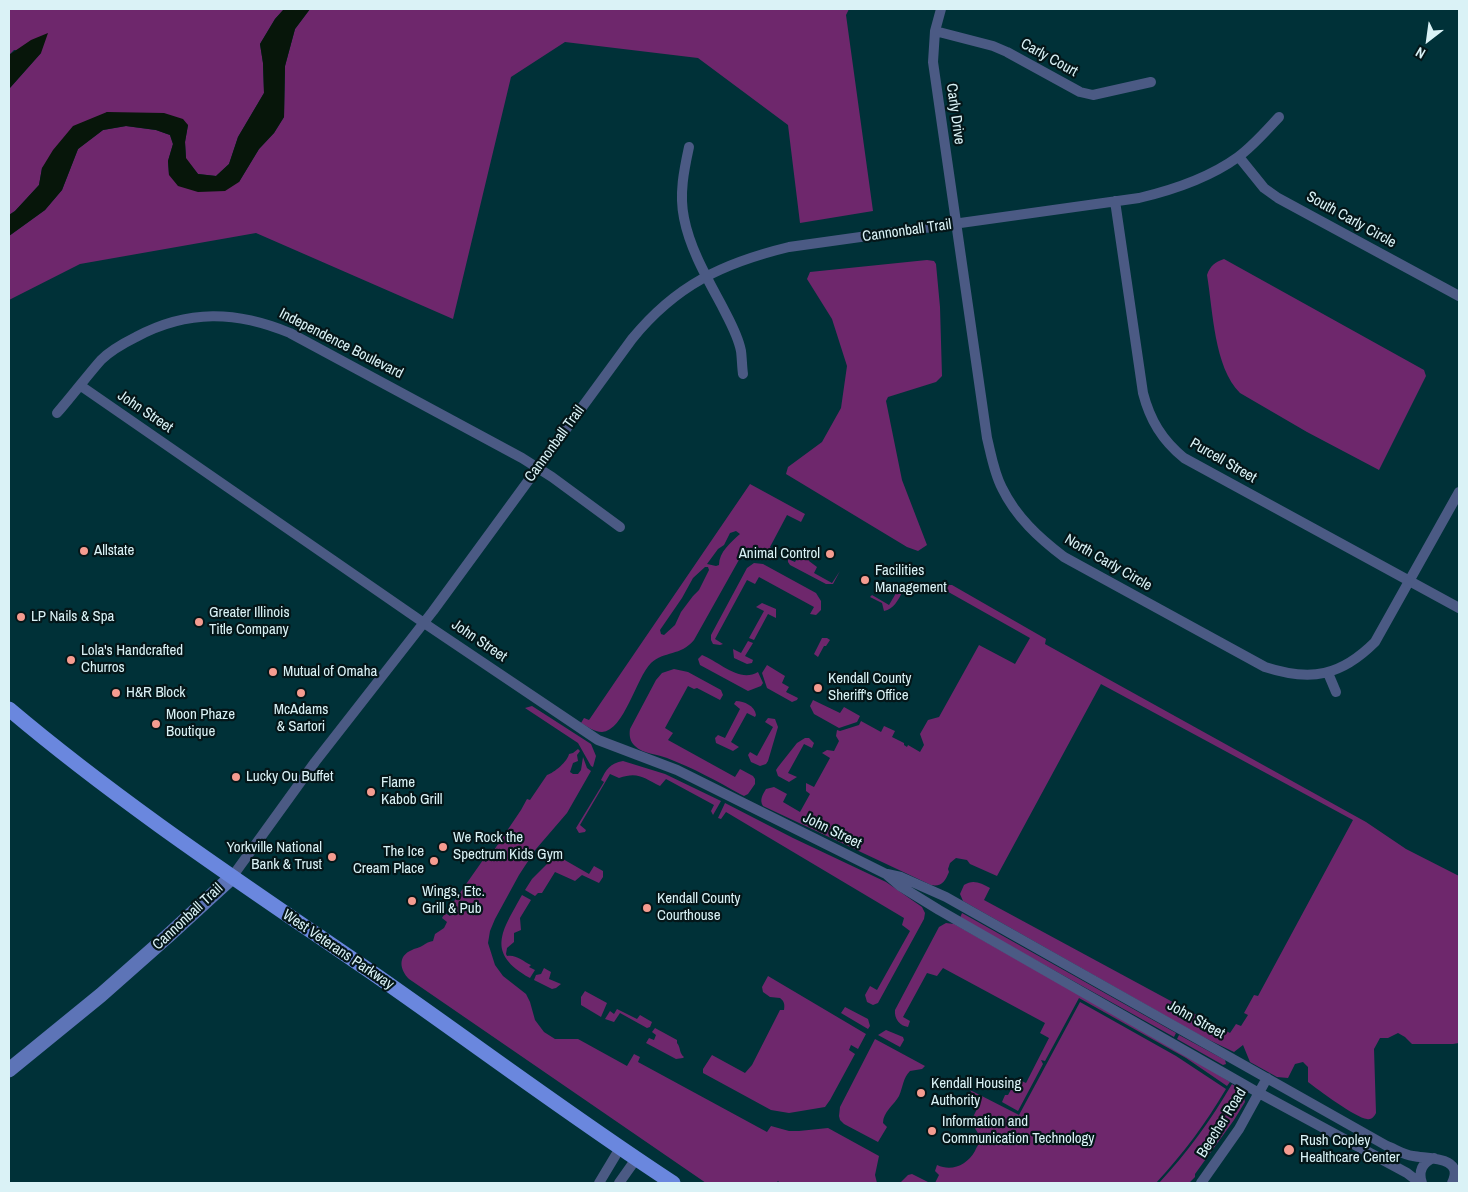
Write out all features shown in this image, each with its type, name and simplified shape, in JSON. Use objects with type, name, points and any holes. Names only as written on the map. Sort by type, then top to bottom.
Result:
[{"type":"main road","name":"West Veterans Parkway","points":[[9,709],[114,792],[202,857],[673,1183]]},
{"type":"main road","name":"Cannonball Trail","points":[[9,1070],[101,995],[232,877]]},
{"type":"street","name":"Carly Drive","points":[[941,9],[935,31],[932,62],[957,224]]},
{"type":"street","name":"Carly Court","points":[[935,31],[952,34],[1000,49],[1080,92],[1093,95],[1151,82]]},
{"type":"street","name":"Cannonball Trail","points":[[232,877],[315,762],[424,622],[643,326],[677,294],[706,276],[748,258],[789,248],[1139,198],[1168,192],[1239,157],[1279,117]]},
{"type":"street","points":[[689,146],[683,175],[682,199],[688,236],[735,333],[741,352],[742,374]]},
{"type":"street","name":"South Carly Circle","points":[[1239,157],[1264,188],[1278,198],[1459,296]]},
{"type":"street","name":"Purcell Street","points":[[1115,201],[1142,392],[1147,410],[1163,438],[1184,458],[1459,608]]},
{"type":"street","name":"North Carly Circle","points":[[957,224],[987,438],[1001,486],[1029,528],[1064,558],[1265,667],[1297,675],[1328,673],[1349,664],[1364,653],[1375,642],[1410,582]]},
{"type":"street","name":"Independence Boulevard","points":[[57,413],[102,359],[120,345],[164,324],[203,316],[252,319],[290,333],[468,428],[538,468],[620,527]]},
{"type":"street","name":"John Street","points":[[81,386],[598,740],[677,770],[886,874],[900,886],[939,910],[1259,1093],[1407,1173],[1421,1183]]},
{"type":"street","points":[[1410,582],[1459,492]]},
{"type":"street","points":[[1328,673],[1336,692]]},
{"type":"street","name":"John Street","points":[[886,874],[901,876],[946,897],[1382,1143],[1411,1156],[1447,1161],[1455,1168]]},
{"type":"street","name":"Beecher Road","points":[[1201,1183],[1239,1129],[1267,1078]]},
{"type":"street","points":[[1375,1155],[1382,1143]]},
{"type":"street","points":[[599,1183],[620,1148]]},
{"type":"street","points":[[1421,1183],[1421,1169],[1426,1162],[1434,1158]]},
{"type":"street","points":[[619,1183],[636,1159]]},
{"type":"street","points":[[1452,1183],[1455,1168]]},
{"type":"shaded area","points":[[9,9],[284,9],[275,19],[260,44],[264,93],[238,137],[229,164],[216,176],[198,174],[186,159],[185,142],[188,125],[107,112],[42,168],[39,185],[9,215],[9,89],[41,53],[14,50],[9,55]]},
{"type":"shaded area","points":[[284,9],[310,9],[295,29],[285,66],[284,117],[274,133],[259,149],[239,182],[225,191],[198,192],[178,186],[169,175],[168,161],[173,144],[170,135],[156,130],[126,126],[103,130],[78,149],[62,190],[45,210],[9,236],[9,215],[39,185],[42,168],[53,150],[73,126],[107,112],[164,113],[183,119],[188,125],[185,142],[186,158],[198,174],[216,176],[229,164],[238,137],[264,93],[260,44],[275,19]]},
{"type":"shaded area","points":[[310,9],[849,9],[846,15],[873,211],[800,223],[788,125],[698,58],[565,42],[511,77],[453,319],[256,233],[80,264],[9,300],[9,236],[45,210],[62,190],[78,149],[103,130],[126,126],[156,130],[170,135],[173,144],[168,161],[169,175],[239,182],[259,149],[274,133],[284,117],[285,66],[295,29]]},
{"type":"shaded area","points":[[48,33],[41,53],[9,89],[9,55],[31,40]]},
{"type":"shaded area","points":[[1224,259],[1424,370],[1426,376],[1379,470],[1307,432],[1240,393],[1231,382],[1216,338],[1207,275],[1213,265]]},
{"type":"shaded area","points":[[927,260],[934,261],[936,264],[940,307],[942,376],[936,382],[888,397],[886,401],[902,480],[927,545],[918,551],[907,547],[786,474],[788,467],[822,442],[841,408],[847,366],[832,319],[807,279],[810,272]]},
{"type":"shaded area","points":[[750,484],[805,514],[801,522],[787,515],[770,547],[776,552],[774,554],[755,551],[740,558],[694,640],[684,649],[656,659],[651,663],[645,670],[617,723],[610,729],[599,732],[581,723],[584,718],[589,720]],"holes":[[[736,531],[740,534],[723,552],[719,565],[707,564],[718,549],[724,545],[730,533]],[[705,567],[708,567],[709,570],[699,590],[681,612],[675,625],[664,635],[661,634],[660,630],[693,578]]]},
{"type":"shaded area","points":[[803,548],[804,555],[817,567],[814,573],[832,583],[840,571],[833,584],[826,584],[790,565],[788,559],[795,562]]},
{"type":"shaded area","points":[[754,563],[763,564],[816,593],[821,601],[821,610],[816,615],[810,614],[814,607],[759,577],[755,584],[747,580],[715,639],[723,644],[713,644],[711,635],[747,568]]},
{"type":"shaded area","points":[[936,585],[952,585],[1046,639],[1045,644],[1366,822],[1406,849],[1459,876],[1459,1043],[1412,1044],[1398,1033],[1388,1038],[1380,1038],[1374,1049],[1376,1113],[1372,1118],[1367,1119],[1346,1109],[1308,1082],[1308,1067],[1303,1062],[1295,1064],[1288,1078],[1277,1077],[1250,1062],[1243,1045],[1234,1052],[1203,1037],[963,901],[960,894],[967,883],[974,882],[987,886],[990,888],[984,900],[1230,1033],[1236,1024],[1241,1026],[1248,1015],[1244,1013],[1254,995],[1258,996],[1353,820],[1101,684],[997,876],[970,864],[967,860],[956,858],[950,863],[949,872],[943,883],[931,885],[763,806],[761,799],[766,789],[774,787],[787,794],[783,802],[800,812],[810,794],[806,791],[806,783],[814,787],[830,758],[822,753],[827,750],[834,751],[839,741],[836,736],[837,730],[840,731],[859,725],[861,721],[881,732],[884,726],[895,731],[892,737],[904,743],[907,747],[908,745],[920,752],[924,745],[920,734],[928,720],[939,717],[979,645],[1015,664],[1030,638]]},
{"type":"shaded area","points":[[899,588],[903,589],[903,591],[895,604],[884,611],[882,603],[870,597],[872,595],[889,605]]},
{"type":"shaded area","points":[[762,603],[776,609],[776,618],[768,614],[754,640],[749,638],[764,611],[756,607]]},
{"type":"shaded area","points":[[822,638],[830,640],[818,657],[814,654]]},
{"type":"shaded area","points":[[748,641],[753,643],[745,656],[753,660],[752,663],[747,664],[734,658],[733,649],[741,653]]},
{"type":"shaded area","points":[[702,655],[737,673],[751,675],[758,672],[763,683],[761,686],[748,691],[700,665],[698,659]]},
{"type":"shaded area","points":[[767,665],[785,676],[782,683],[789,687],[786,692],[798,698],[797,700],[792,702],[767,688],[762,673]]},
{"type":"shaded area","points":[[674,669],[688,672],[721,690],[723,695],[720,700],[697,688],[694,689],[688,686],[665,728],[673,733],[668,740],[735,777],[740,769],[753,776],[755,784],[748,794],[744,796],[686,766],[642,751],[632,742],[630,729],[656,680],[662,673]]},
{"type":"shaded area","points":[[813,700],[840,713],[844,707],[860,716],[857,722],[839,728],[814,714],[810,706]]},
{"type":"shaded area","points":[[736,701],[749,705],[754,709],[756,715],[755,717],[747,713],[731,742],[739,747],[733,751],[716,743],[715,738],[718,735],[725,738],[740,709],[734,704]]},
{"type":"shaded area","points":[[532,706],[591,744],[596,756],[593,767],[578,743],[525,708]]},
{"type":"shaded area","points":[[768,718],[775,719],[778,727],[768,761],[760,766],[751,762],[748,755],[750,752],[757,756],[773,727],[765,722]]},
{"type":"shaded area","points":[[805,738],[809,738],[814,743],[812,748],[804,744],[788,773],[797,777],[789,782],[778,776],[776,770],[797,743]]},
{"type":"shaded area","points":[[578,749],[580,751],[577,755],[578,761],[573,763],[570,772],[578,774],[581,770],[583,757],[587,768],[591,771],[567,813],[536,849],[519,875],[495,919],[488,943],[495,965],[503,976],[526,994],[535,1020],[544,1032],[555,1039],[578,1039],[627,1066],[634,1054],[640,1057],[638,1062],[767,1132],[771,1126],[789,1131],[828,1128],[879,1156],[875,1175],[877,1183],[780,1183],[778,1181],[776,1183],[706,1183],[409,979],[406,975],[402,967],[404,956],[413,949],[433,941],[435,934],[444,928],[447,922],[442,918],[445,913],[450,916],[454,910],[450,907],[483,860],[486,862],[527,799],[530,800],[547,775],[560,766],[569,754]]},
{"type":"shaded area","points":[[623,761],[665,774],[721,801],[713,815],[711,811],[714,805],[666,779],[660,786],[641,776],[631,775],[619,778],[610,774],[580,825],[586,830],[585,832],[579,833],[576,828],[604,782],[601,780],[605,773],[612,765]]},
{"type":"shaded area","points":[[725,803],[886,882],[922,907],[925,913],[924,919],[878,1003],[873,1005],[867,1002],[865,995],[870,986],[877,990],[910,931],[902,925],[904,918],[726,812],[721,819],[718,818]]},
{"type":"shaded area","points":[[556,855],[589,874],[594,866],[603,871],[603,877],[599,883],[582,875],[575,881],[555,872],[542,893],[538,893],[535,896],[525,890],[532,879]]},
{"type":"shaded area","points":[[522,895],[531,900],[520,918],[521,930],[514,933],[514,942],[507,948],[506,954],[531,965],[529,967],[535,970],[530,978],[516,969],[507,960],[502,950],[504,930]]},
{"type":"shaded area","points":[[962,913],[1176,1033],[1174,1037],[960,918]]},
{"type":"shaded area","points":[[946,923],[954,924],[1181,1052],[1230,1082],[1227,1086],[1186,1058],[1079,998],[1045,1061],[1041,1060],[1043,1064],[1018,1111],[1002,1102],[1017,1079],[1026,1083],[1049,1038],[1040,1033],[1045,1023],[943,968],[937,976],[927,973],[903,1017],[910,1021],[908,1027],[900,1024],[895,1016],[895,1010],[939,927]]},
{"type":"shaded area","points":[[544,968],[551,972],[549,979],[561,984],[552,989],[534,980],[536,975],[541,974]]},
{"type":"shaded area","points":[[768,976],[866,1034],[858,1049],[851,1045],[849,1050],[855,1054],[825,1107],[789,1113],[771,1110],[703,1073],[703,1069],[712,1055],[745,1073],[752,1065],[780,1010],[784,1010],[784,1003],[780,998],[770,997],[763,992],[762,987]]},
{"type":"shaded area","points":[[585,991],[607,1003],[601,1017],[581,1005],[581,997]]},
{"type":"shaded area","points":[[1080,1002],[1176,1056],[1226,1089],[1185,1149],[1156,1183],[935,1183],[939,1175],[935,1171],[937,1165],[948,1168],[959,1166],[972,1156],[980,1141],[978,1133],[970,1123],[979,1105],[970,1090],[1019,1115]]},
{"type":"shaded area","points":[[845,1007],[868,1019],[870,1026],[868,1029],[841,1013]]},
{"type":"shaded area","points":[[617,1009],[637,1019],[640,1015],[652,1022],[650,1027],[647,1028],[620,1013],[614,1022],[605,1019],[610,1011],[614,1014]]},
{"type":"shaded area","points":[[655,1028],[677,1040],[683,1058],[676,1059],[646,1043],[649,1038],[654,1040],[656,1035],[652,1032]]},
{"type":"shaded area","points":[[886,1030],[903,1037],[904,1040],[900,1047],[878,1035]]},
{"type":"shaded area","points":[[1179,1035],[1225,1060],[1226,1064],[1223,1065],[1177,1039]]},
{"type":"shaded area","points":[[875,1039],[925,1066],[922,1069],[910,1071],[906,1077],[899,1096],[883,1119],[883,1123],[887,1127],[878,1142],[844,1124],[839,1116],[840,1107]]},
{"type":"shaded area","points":[[1232,1084],[1243,1092],[1245,1102],[1195,1174],[1195,1177],[1189,1183],[1159,1183],[1198,1136]]},
{"type":"shaded area","points":[[912,1174],[930,1183],[900,1183],[908,1175]]},
{"type":"place","name":"Allstate","points":[[84,551]]},
{"type":"place","name":"Animal Control","points":[[830,554]]},
{"type":"place","name":"Facilities Management","points":[[865,580]]},
{"type":"place","name":"LP Nails & Spa","points":[[21,617]]},
{"type":"place","name":"Greater Illinois Title Company","points":[[199,622]]},
{"type":"place","name":"Lola's Handcrafted Churros","points":[[71,660]]},
{"type":"place","name":"Mutual of Omaha","points":[[273,672]]},
{"type":"place","name":"Kendall County Sheriff's Office","points":[[818,688]]},
{"type":"place","name":"H&R Block","points":[[116,693]]},
{"type":"place","name":"McAdams & Sartori","points":[[301,693]]},
{"type":"place","name":"Moon Phaze Boutique","points":[[156,724]]},
{"type":"place","name":"Lucky Ou Buffet","points":[[236,777]]},
{"type":"place","name":"Flame Kabob Grill","points":[[371,792]]},
{"type":"place","name":"We Rock the Spectrum Kids Gym","points":[[443,847]]},
{"type":"place","name":"Yorkville National Bank & Trust","points":[[332,857]]},
{"type":"place","name":"The Ice Cream Place","points":[[434,861]]},
{"type":"place","name":"Wings, Etc. Grill & Pub","points":[[412,901]]},
{"type":"place","name":"Kendall County Courthouse","points":[[647,908]]},
{"type":"place","name":"Kendall Housing Authority","points":[[921,1093]]},
{"type":"place","name":"Information and Communication Technology","points":[[932,1131]]},
{"type":"place","name":"Rush Copley Healthcare Center","points":[[1289,1150]]}]
